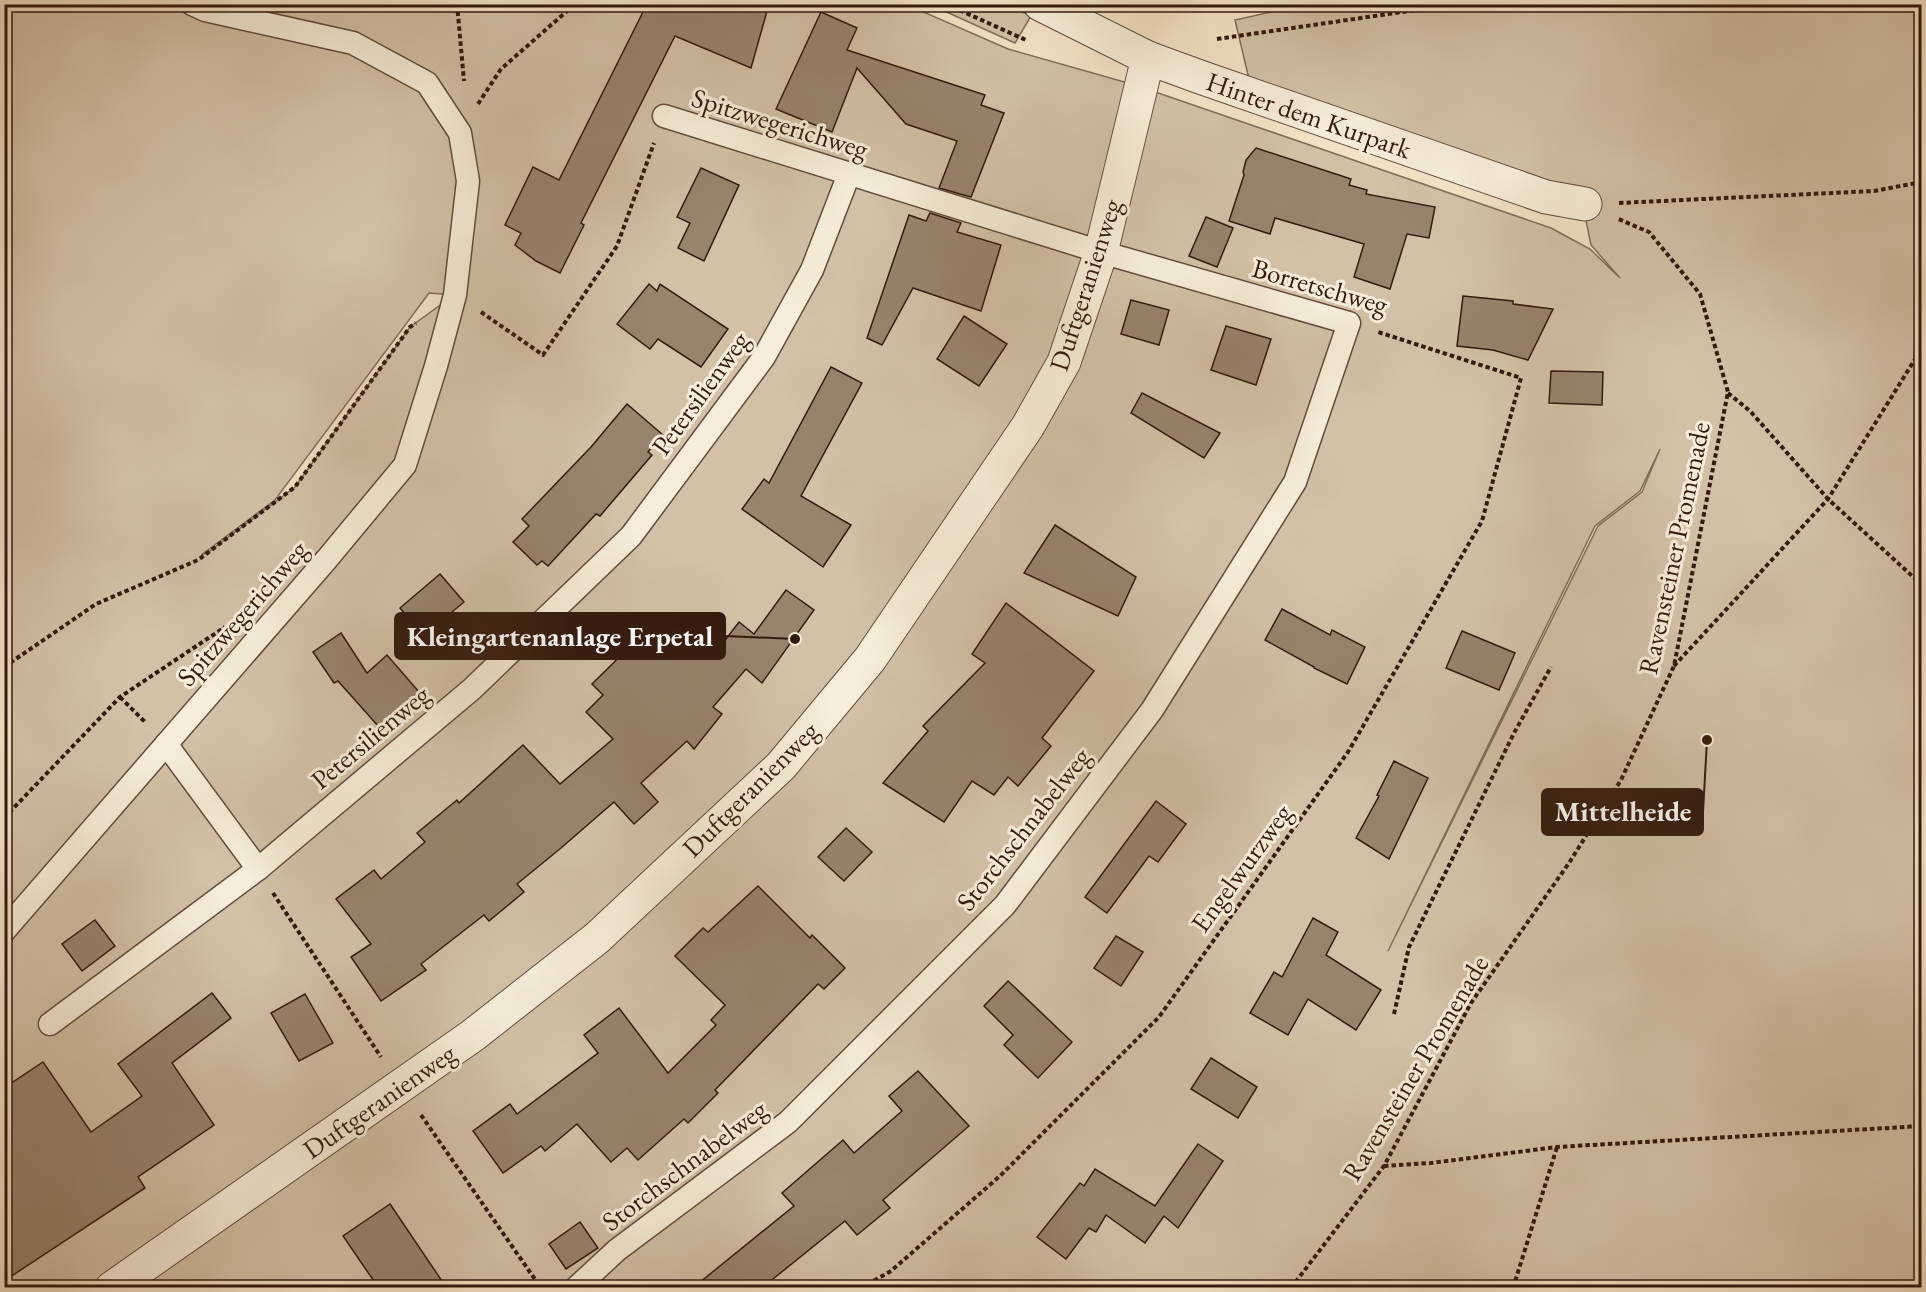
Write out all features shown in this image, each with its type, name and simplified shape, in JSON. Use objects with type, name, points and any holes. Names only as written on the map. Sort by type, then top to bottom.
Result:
[{"type":"street","name":"Hinter dem Kurpark","points":[[1040,4],[1148,58],[1546,197],[1585,204]]},
{"type":"street","name":"Duftgeranienweg","points":[[112,1287],[472,1036],[597,938],[781,766],[870,659],[1028,426],[1064,362],[1101,252],[1148,58]]},
{"type":"lane","name":"Spitzwegerichweg","points":[[4,931],[405,465],[455,295],[468,181],[464,127],[427,82],[353,43],[205,10],[192,4]]},
{"type":"lane","name":"Spitzwegerichweg","points":[[664,116],[1101,252]]},
{"type":"lane","name":"Petersilienweg","points":[[50,1024],[258,869],[472,689],[632,536],[764,357],[812,270],[849,174]]},
{"type":"lane","name":"Borretschweg","points":[[1101,252],[1349,323]]},
{"type":"lane","name":"Storchschnabelweg","points":[[576,1287],[617,1250],[788,1122],[1005,905],[1152,710],[1295,482],[1349,323]]},
{"type":"lane","points":[[166,744],[258,869]]},
{"type":"path","points":[[457,4],[464,127]]},
{"type":"path","points":[[464,127],[501,69],[575,4]]},
{"type":"path","points":[[946,4],[1021,39]]},
{"type":"path","points":[[1217,39],[1457,4]]},
{"type":"path","name":"Spitzwegerichweg","points":[[455,295],[543,355],[617,246],[664,116]]},
{"type":"path","points":[[1585,204],[1874,191],[1922,182]]},
{"type":"path","name":"Ravensteiner Promenade","points":[[1291,1287],[1384,1167],[1471,1003],[1569,863],[1621,780],[1674,666],[1728,392],[1700,294],[1648,232],[1585,204]]},
{"type":"path","points":[[4,667],[96,604],[198,560],[295,487],[410,327],[455,295]]},
{"type":"path","name":"Borretschweg","points":[[1349,323],[1521,378]]},
{"type":"path","points":[[1674,666],[1828,499],[1922,348]]},
{"type":"path","name":"Engelwurzweg","points":[[861,1287],[891,1271],[1000,1176],[1159,1017],[1348,752],[1482,520],[1521,378]]},
{"type":"path","points":[[1728,392],[1750,411],[1828,499],[1922,585]]},
{"type":"path","points":[[4,818],[120,697],[228,625]]},
{"type":"path","points":[[1394,1014],[1408,947],[1514,733],[1551,667]]},
{"type":"path","points":[[258,869],[400,1085],[541,1287]]},
{"type":"path","points":[[1384,1167],[1557,1147],[1922,1126]]},
{"type":"path","points":[[1513,1287],[1557,1147]]},
{"type":"shaded area","points":[[1306,4],[1921,5],[1921,1287],[5,1288],[5,5],[913,5],[912,7],[1008,49],[1135,85],[1551,228],[1590,249],[1620,278],[1591,245],[1581,196],[1249,79],[1235,20]],"holes":[[[429,293],[454,295],[410,327],[295,487],[207,553],[201,555],[275,500]],[[1660,449],[1642,492],[1598,526],[1388,951],[1595,526],[1640,491]]]},
{"type":"shaded area","points":[[931,5],[1007,5],[1031,16],[1015,43]]},
{"type":"building","points":[[647,4],[769,4],[751,68],[675,36],[581,223],[584,225],[560,273],[536,261],[515,245],[521,233],[505,225],[533,167],[559,180]]},
{"type":"building","points":[[821,12],[857,28],[847,50],[985,95],[981,105],[1004,113],[971,197],[939,188],[957,141],[906,124],[857,68],[832,132],[776,109]]},
{"type":"building","points":[[1256,148],[1351,179],[1349,185],[1367,190],[1366,194],[1435,207],[1429,238],[1407,234],[1390,289],[1354,277],[1364,244],[1275,218],[1270,234],[1229,221],[1244,175],[1246,160]]},
{"type":"building","points":[[701,168],[739,185],[704,261],[678,248],[690,223],[677,217]]},
{"type":"building","points":[[930,213],[961,223],[957,232],[1001,245],[981,311],[913,288],[882,345],[867,338],[909,215],[926,221]]},
{"type":"building","points":[[1206,217],[1233,228],[1217,267],[1189,256]]},
{"type":"building","points":[[649,284],[657,291],[660,284],[728,329],[701,367],[658,339],[650,349],[617,324]]},
{"type":"building","points":[[1463,296],[1513,301],[1513,304],[1553,309],[1528,360],[1493,350],[1457,346]]},
{"type":"building","points":[[1131,300],[1169,310],[1159,345],[1121,334]]},
{"type":"building","points":[[964,316],[1007,344],[979,386],[937,359]]},
{"type":"building","points":[[1226,326],[1271,339],[1256,385],[1211,370]]},
{"type":"building","points":[[831,367],[862,383],[801,496],[851,525],[823,567],[742,509],[764,479],[769,483]]},
{"type":"building","points":[[1551,371],[1603,372],[1602,405],[1549,403]]},
{"type":"building","points":[[1142,393],[1220,433],[1204,458],[1131,413]]},
{"type":"building","points":[[627,404],[663,435],[648,452],[652,455],[600,516],[596,514],[548,566],[542,561],[537,565],[513,542],[529,526],[522,519],[591,447]]},
{"type":"building","points":[[1055,525],[1136,577],[1118,616],[1024,573]]},
{"type":"building","points":[[440,574],[464,602],[452,612],[456,617],[428,641],[400,608]]},
{"type":"building","points":[[786,590],[814,610],[762,683],[746,669],[713,707],[722,714],[694,749],[687,741],[641,783],[658,802],[634,824],[614,802],[517,884],[524,892],[489,921],[484,915],[421,964],[426,970],[381,1001],[351,957],[371,944],[336,899],[374,870],[381,879],[425,842],[417,833],[457,800],[459,803],[523,745],[560,784],[613,739],[586,712],[603,695],[592,684],[664,613],[703,650],[706,645],[716,652],[739,622],[754,634]]},
{"type":"building","points":[[1006,603],[1094,671],[1042,738],[1051,746],[1018,786],[1008,777],[994,795],[972,781],[944,822],[883,783],[928,731],[923,726],[985,663],[972,654]]},
{"type":"building","points":[[1282,609],[1330,635],[1332,630],[1365,647],[1347,684],[1265,640]]},
{"type":"building","points":[[1462,631],[1515,653],[1499,690],[1446,668]]},
{"type":"building","points":[[341,633],[367,673],[387,655],[419,692],[394,713],[402,724],[387,736],[338,681],[334,683],[313,652]]},
{"type":"building","points":[[1394,761],[1428,778],[1389,859],[1356,838],[1379,796],[1377,795]]},
{"type":"building","points":[[1156,801],[1186,824],[1158,862],[1149,856],[1107,913],[1085,897]]},
{"type":"building","points":[[846,828],[872,852],[844,881],[818,857]]},
{"type":"building","points":[[758,886],[810,938],[812,935],[845,968],[824,989],[818,984],[715,1090],[718,1093],[688,1123],[684,1119],[638,1160],[627,1148],[611,1162],[577,1124],[545,1151],[541,1146],[503,1173],[473,1131],[510,1104],[517,1114],[598,1053],[584,1035],[619,1008],[668,1073],[716,1025],[711,1020],[725,1005],[675,956],[703,928],[708,932]]},
{"type":"building","points":[[1313,918],[1338,932],[1326,955],[1381,990],[1356,1030],[1308,999],[1288,1035],[1250,1013],[1274,972],[1282,977]]},
{"type":"building","points":[[95,920],[115,946],[82,971],[62,944]]},
{"type":"building","points":[[1116,936],[1143,952],[1121,986],[1094,968]]},
{"type":"building","points":[[1008,981],[1072,1042],[1038,1078],[1004,1045],[1013,1035],[984,1006]]},
{"type":"building","points":[[212,993],[231,1018],[172,1063],[214,1125],[138,1177],[145,1188],[4,1281],[4,1088],[43,1062],[91,1132],[142,1096],[118,1064]]},
{"type":"building","points":[[305,994],[333,1043],[299,1061],[271,1013]]},
{"type":"building","points":[[1211,1058],[1257,1087],[1238,1118],[1191,1089]]},
{"type":"building","points":[[918,1071],[969,1126],[883,1200],[890,1208],[857,1235],[845,1221],[763,1287],[694,1287],[794,1206],[782,1193],[843,1140],[854,1153],[902,1111],[889,1096]]},
{"type":"building","points":[[1198,1144],[1223,1161],[1178,1228],[1164,1216],[1145,1243],[1106,1215],[1096,1232],[1089,1228],[1066,1259],[1037,1237],[1080,1183],[1084,1186],[1095,1169],[1155,1206]]},
{"type":"building","points":[[390,1204],[446,1287],[378,1287],[343,1236]]},
{"type":"building","points":[[580,1222],[598,1248],[566,1269],[549,1244]]},
{"type":"place","name":"Kleingartenanlage Erpetal","points":[[795,639]]},
{"type":"place","name":"Mittelheide","points":[[1707,740]]}]
